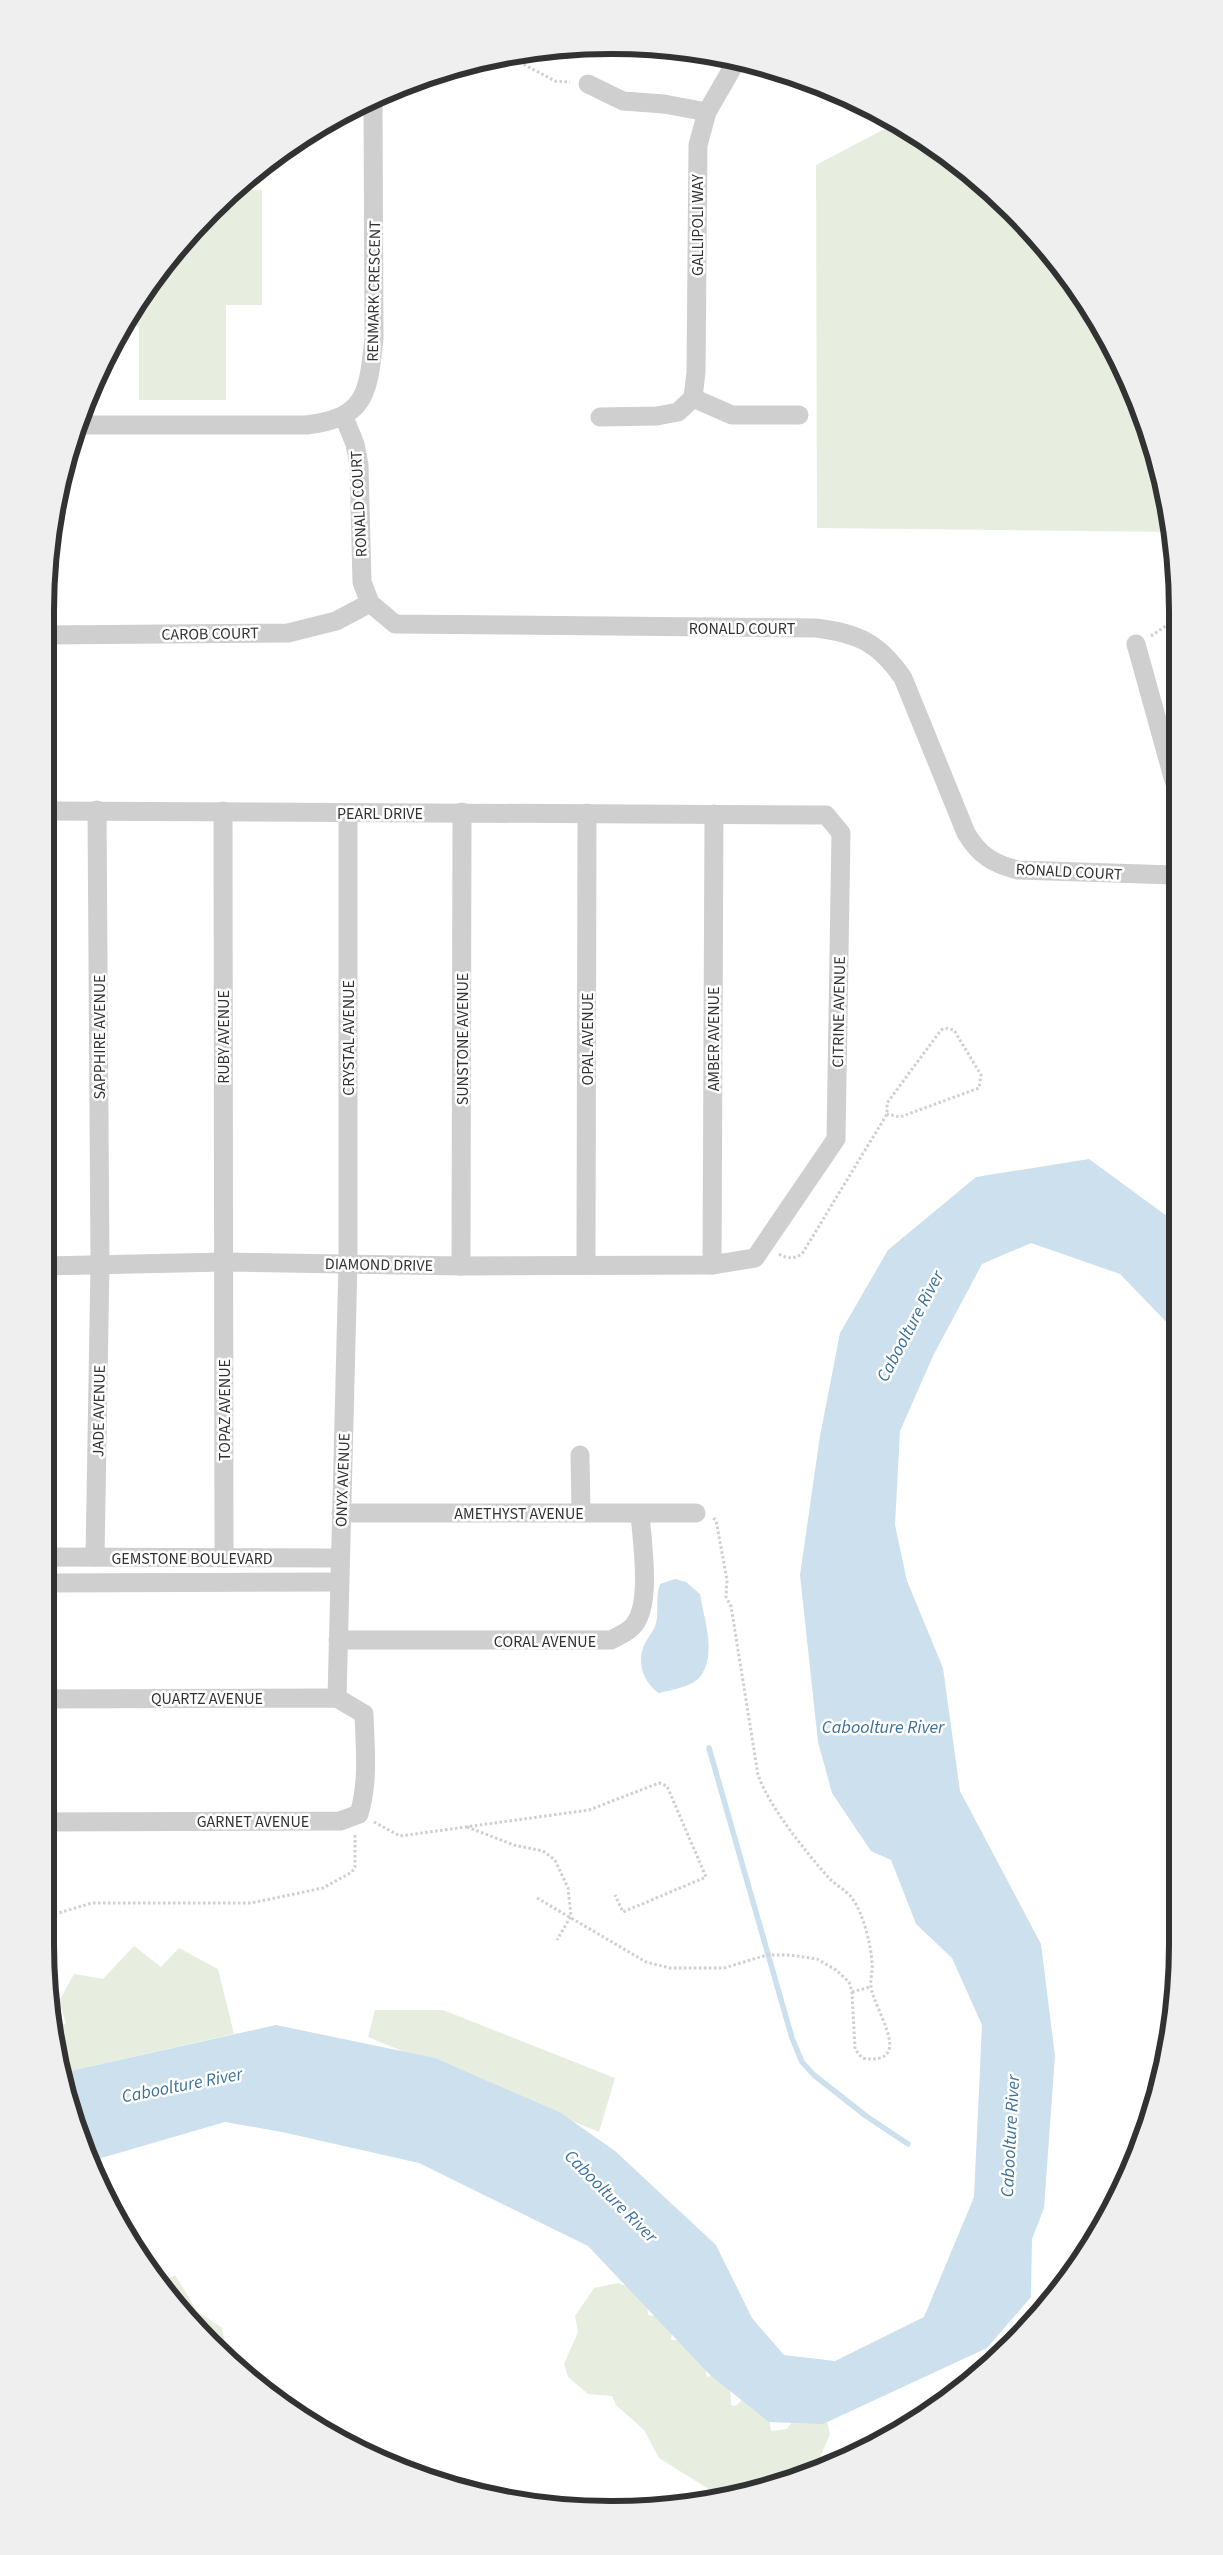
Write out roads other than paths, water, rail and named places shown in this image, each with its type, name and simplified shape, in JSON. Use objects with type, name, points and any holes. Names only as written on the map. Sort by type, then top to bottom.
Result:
[{"type":"street","name":"GALLIPOLI WAY","points":[[693,398],[696,372],[698,145],[707,112],[733,67]]},
{"type":"street","points":[[588,84],[623,101],[664,104],[707,112]]},
{"type":"street","name":"RENMARK CRESCENT","points":[[344,417],[361,401],[370,379],[374,339],[373,107]]},
{"type":"street","points":[[600,417],[658,416],[678,412],[693,398],[732,415],[799,415]]},
{"type":"street","points":[[86,425],[307,425],[330,422],[344,417]]},
{"type":"street","name":"RONALD COURT","points":[[344,417],[356,444],[359,464],[362,582],[370,603],[395,624],[411,626],[806,628],[840,631],[867,642],[888,656],[903,678],[966,834],[974,846],[986,858],[1001,866],[1018,870],[1169,875]]},
{"type":"street","name":"CAROB COURT","points":[[54,635],[288,633],[336,622],[370,603]]},
{"type":"street","points":[[1136,644],[1169,763]]},
{"type":"street","name":"SAPPHIRE AVENUE","points":[[97,810],[100,1264]]},
{"type":"street","name":"PEARL DRIVE","points":[[54,811],[714,814]]},
{"type":"street","name":"RUBY AVENUE","points":[[223,811],[224,1262]]},
{"type":"street","name":"SUNSTONE AVENUE","points":[[461,1266],[462,812]]},
{"type":"street","name":"CRYSTAL AVENUE","points":[[348,813],[348,1263]]},
{"type":"street","name":"OPAL AVENUE","points":[[586,1265],[587,813]]},
{"type":"street","name":"CITRINE AVENUE","points":[[712,1265],[755,1258],[836,1139],[841,833],[826,815],[714,814]]},
{"type":"street","name":"AMBER AVENUE","points":[[712,1265],[714,814]]},
{"type":"street","name":"DIAMOND DRIVE","points":[[54,1266],[224,1262],[461,1266],[712,1265]]},
{"type":"street","name":"TOPAZ AVENUE","points":[[224,1262],[224,1558]]},
{"type":"street","name":"ONYX AVENUE","points":[[337,1698],[339,1558],[348,1263]]},
{"type":"street","name":"JADE AVENUE","points":[[95,1557],[100,1264]]},
{"type":"street","points":[[580,1456],[581,1513]]},
{"type":"street","name":"AMETHYST AVENUE","points":[[341,1513],[696,1513]]},
{"type":"street","name":"CORAL AVENUE","points":[[338,1640],[611,1640],[634,1626],[641,1609],[644,1587],[640,1514]]},
{"type":"street","name":"GEMSTONE BOULEVARD","points":[[54,1557],[339,1558]]},
{"type":"street","name":"GEMSTONE BOULEVARD","points":[[54,1583],[339,1582]]},
{"type":"street","name":"QUARTZ AVENUE","points":[[54,1699],[337,1698]]},
{"type":"street","name":"GARNET AVENUE","points":[[54,1822],[340,1821],[359,1814],[363,1801],[366,1767],[364,1714],[337,1698]]},
{"type":"water","name":"Caboolture River","points":[[1089,1159],[1169,1218],[1169,1325],[1120,1274],[1031,1243],[982,1264],[933,1356],[900,1431],[895,1525],[907,1581],[943,1668],[960,1791],[1041,1944],[1055,2056],[1044,2208],[1032,2239],[1031,2297],[987,2348],[823,2424],[769,2422],[710,2375],[588,2246],[419,2163],[282,2132],[225,2122],[97,2159],[83,2123],[69,2071],[276,2025],[435,2058],[561,2113],[615,2151],[716,2245],[752,2318],[784,2355],[835,2361],[924,2317],[974,2197],[982,2025],[952,1958],[916,1924],[891,1860],[871,1851],[832,1793],[818,1742],[800,1575],[820,1436],[840,1333],[888,1250],[976,1177]]},
{"type":"water","points":[[675,1579],[686,1582],[700,1594],[708,1638],[708,1660],[699,1678],[691,1684],[659,1693],[646,1679],[642,1667],[641,1654],[656,1623],[660,1584]]},
{"type":"waterway","points":[[709,1748],[792,2038],[802,2062],[814,2075],[866,2116],[908,2144]]}]
